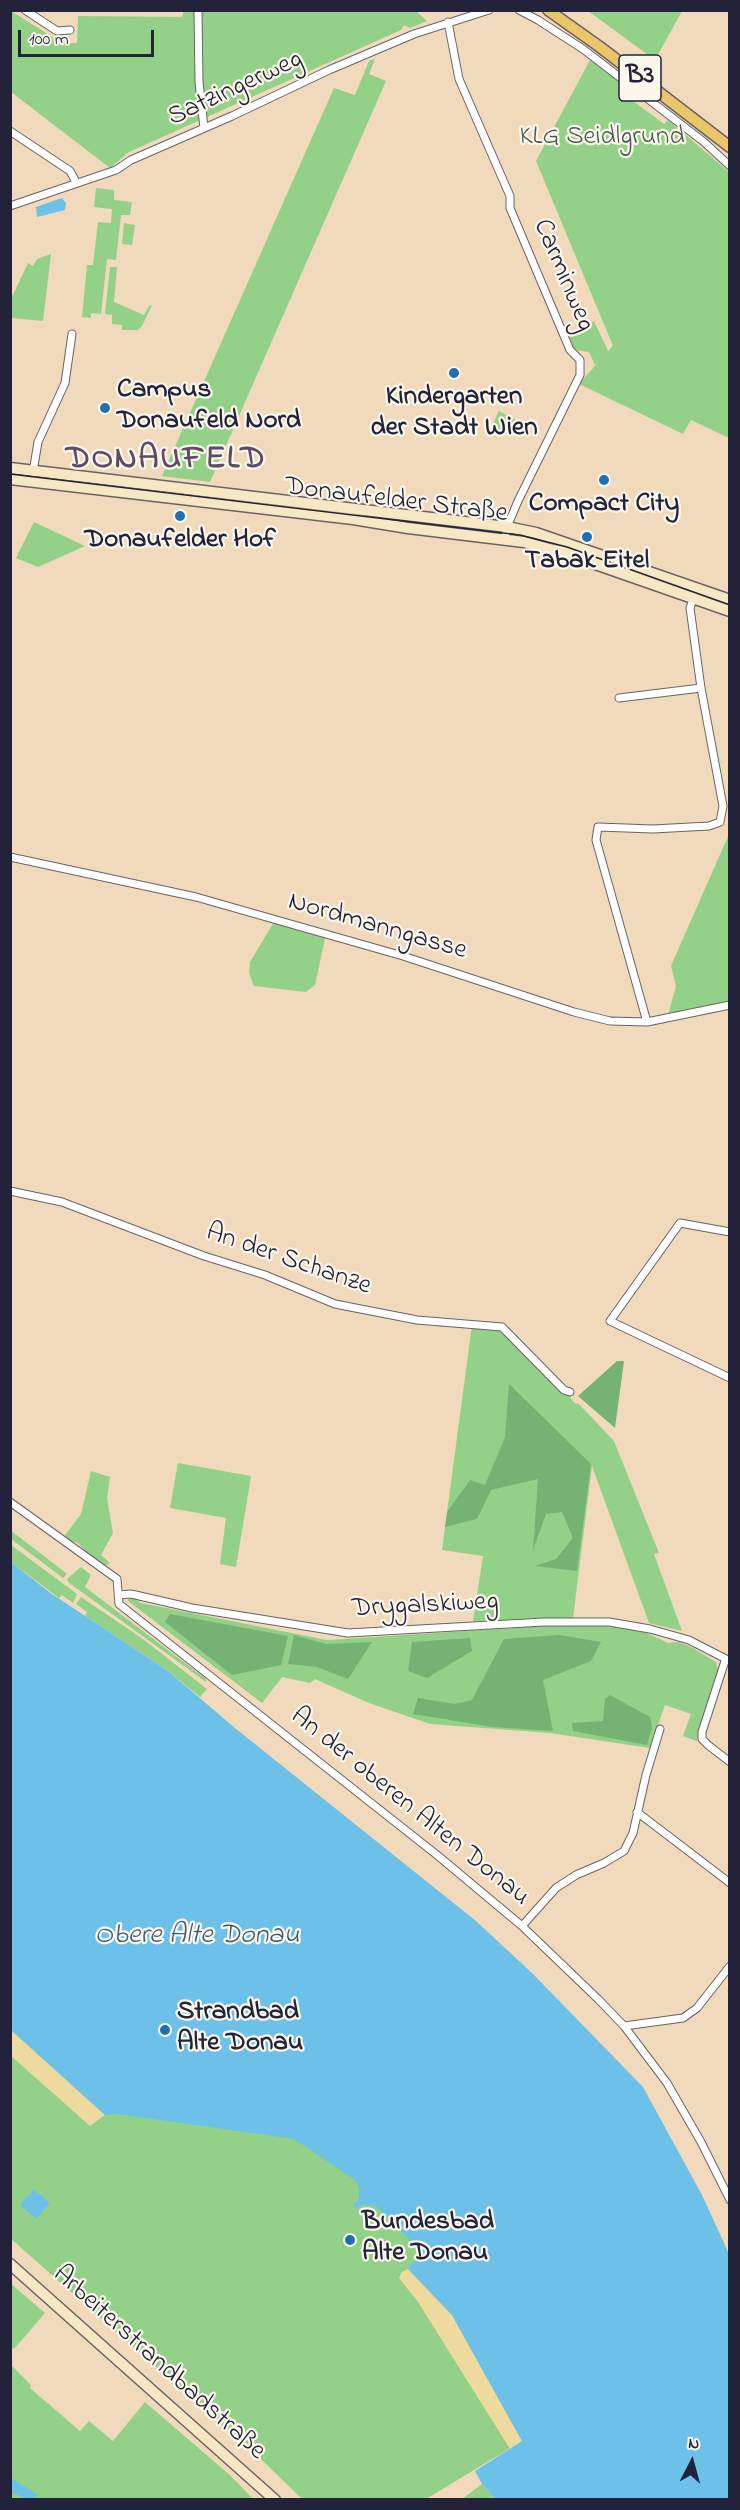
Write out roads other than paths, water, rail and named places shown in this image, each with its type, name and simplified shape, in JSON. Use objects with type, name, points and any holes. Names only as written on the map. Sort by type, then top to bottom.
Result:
[{"type":"main road","name":"B3","points":[[548,10],[600,47],[729,147]]},
{"type":"main road","name":"B3","points":[[560,10],[729,140]]},
{"type":"main road","name":"Donaufelder Straße","points":[[10,468],[32,476]]},
{"type":"main road","name":"Donaufelder Straße","points":[[10,478],[32,476],[506,533],[536,532],[695,594],[729,611]]},
{"type":"main road","name":"Donaufelder Straße","points":[[695,594],[729,600]]},
{"type":"main road","name":"Arbeiterstrandbadstraße","points":[[10,2264],[275,2499]]},
{"type":"street","points":[[25,10],[57,31],[70,30]]},
{"type":"street","points":[[198,10],[199,82],[204,128]]},
{"type":"street","name":"Satzingerweg","points":[[10,206],[116,170],[131,160],[329,70],[414,34],[489,10]]},
{"type":"street","points":[[519,10],[591,55],[704,142],[729,166]]},
{"type":"street","name":"Carminweg","points":[[448,22],[459,80],[510,195],[512,213],[570,350],[580,360],[580,375],[506,533]]},
{"type":"street","points":[[10,131],[70,171],[76,182]]},
{"type":"street","points":[[32,476],[38,442],[65,383],[72,334]]},
{"type":"street","points":[[647,1022],[596,840],[597,826],[653,829],[709,826],[720,822],[723,807],[701,688],[690,608],[695,594]]},
{"type":"street","points":[[619,698],[701,688]]},
{"type":"street","name":"Nordmanngasse","points":[[10,857],[196,897],[403,956],[592,1017],[627,1023],[647,1022],[729,1005]]},
{"type":"street","name":"An der Schanze","points":[[10,1191],[62,1202],[161,1240],[265,1275],[334,1304],[417,1320],[502,1327],[564,1390],[570,1392]]},
{"type":"street","points":[[729,1232],[680,1223],[610,1321],[729,1378]]},
{"type":"street","name":"An der oberen Alten Donau","points":[[10,1502],[117,1579],[119,1604],[333,1771],[522,1926],[624,2026],[667,2083],[685,2112],[729,2200]]},
{"type":"street","name":"Drygalskiweg","points":[[118,1595],[131,1594],[192,1608],[348,1633],[554,1621],[609,1622],[650,1629],[689,1640],[727,1661]]},
{"type":"street","points":[[727,1661],[702,1732],[702,1739],[729,1762]]},
{"type":"street","points":[[522,1926],[556,1888],[576,1875],[624,1851],[633,1833],[660,1729]]},
{"type":"street","points":[[637,1812],[729,1883]]},
{"type":"street","points":[[624,2026],[683,2018],[697,2008],[729,1966]]},
{"type":"water","points":[[62,198],[66,203],[65,210],[37,217],[36,207]]},
{"type":"water","name":"Obere Alte Donau","points":[[11,1562],[49,1592],[168,1671],[235,1728],[476,1921],[533,1974],[643,2087],[702,2195],[729,2254],[729,2499],[495,2499],[482,2484],[475,2471],[522,2441],[452,2315],[408,2269],[421,2251],[376,2206],[362,2205],[357,2209],[353,2205],[359,2199],[359,2187],[355,2180],[294,2139],[117,2114],[105,2115],[11,2030]]},
{"type":"water","points":[[34,2189],[50,2203],[36,2219],[20,2205]]},
{"type":"water","points":[[11,2478],[38,2495],[34,2499],[26,2499],[11,2492]]},
{"type":"tram line","points":[[10,474],[520,535],[567,547],[730,605]]},
{"type":"place","name":"Kindergarten der Stadt Wien","points":[[454,373]]},
{"type":"place","name":"Campus Donaufeld Nord","points":[[105,408]]},
{"type":"place","name":"Compact City","points":[[604,480]]},
{"type":"place","name":"Donaufelder Hof","points":[[180,516]]},
{"type":"place","name":"Tabak Eitel","points":[[587,537]]},
{"type":"place","name":"Strandbad Alte Donau","points":[[165,2030]]},
{"type":"place","name":"Bundesbad Alte Donau","points":[[350,2240]]},
{"type":"district","name":"DONAUFELD","points":[[166,462]]},
{"type":"park label","name":"KLG Seidlgrund","points":[[602,139]]}]
